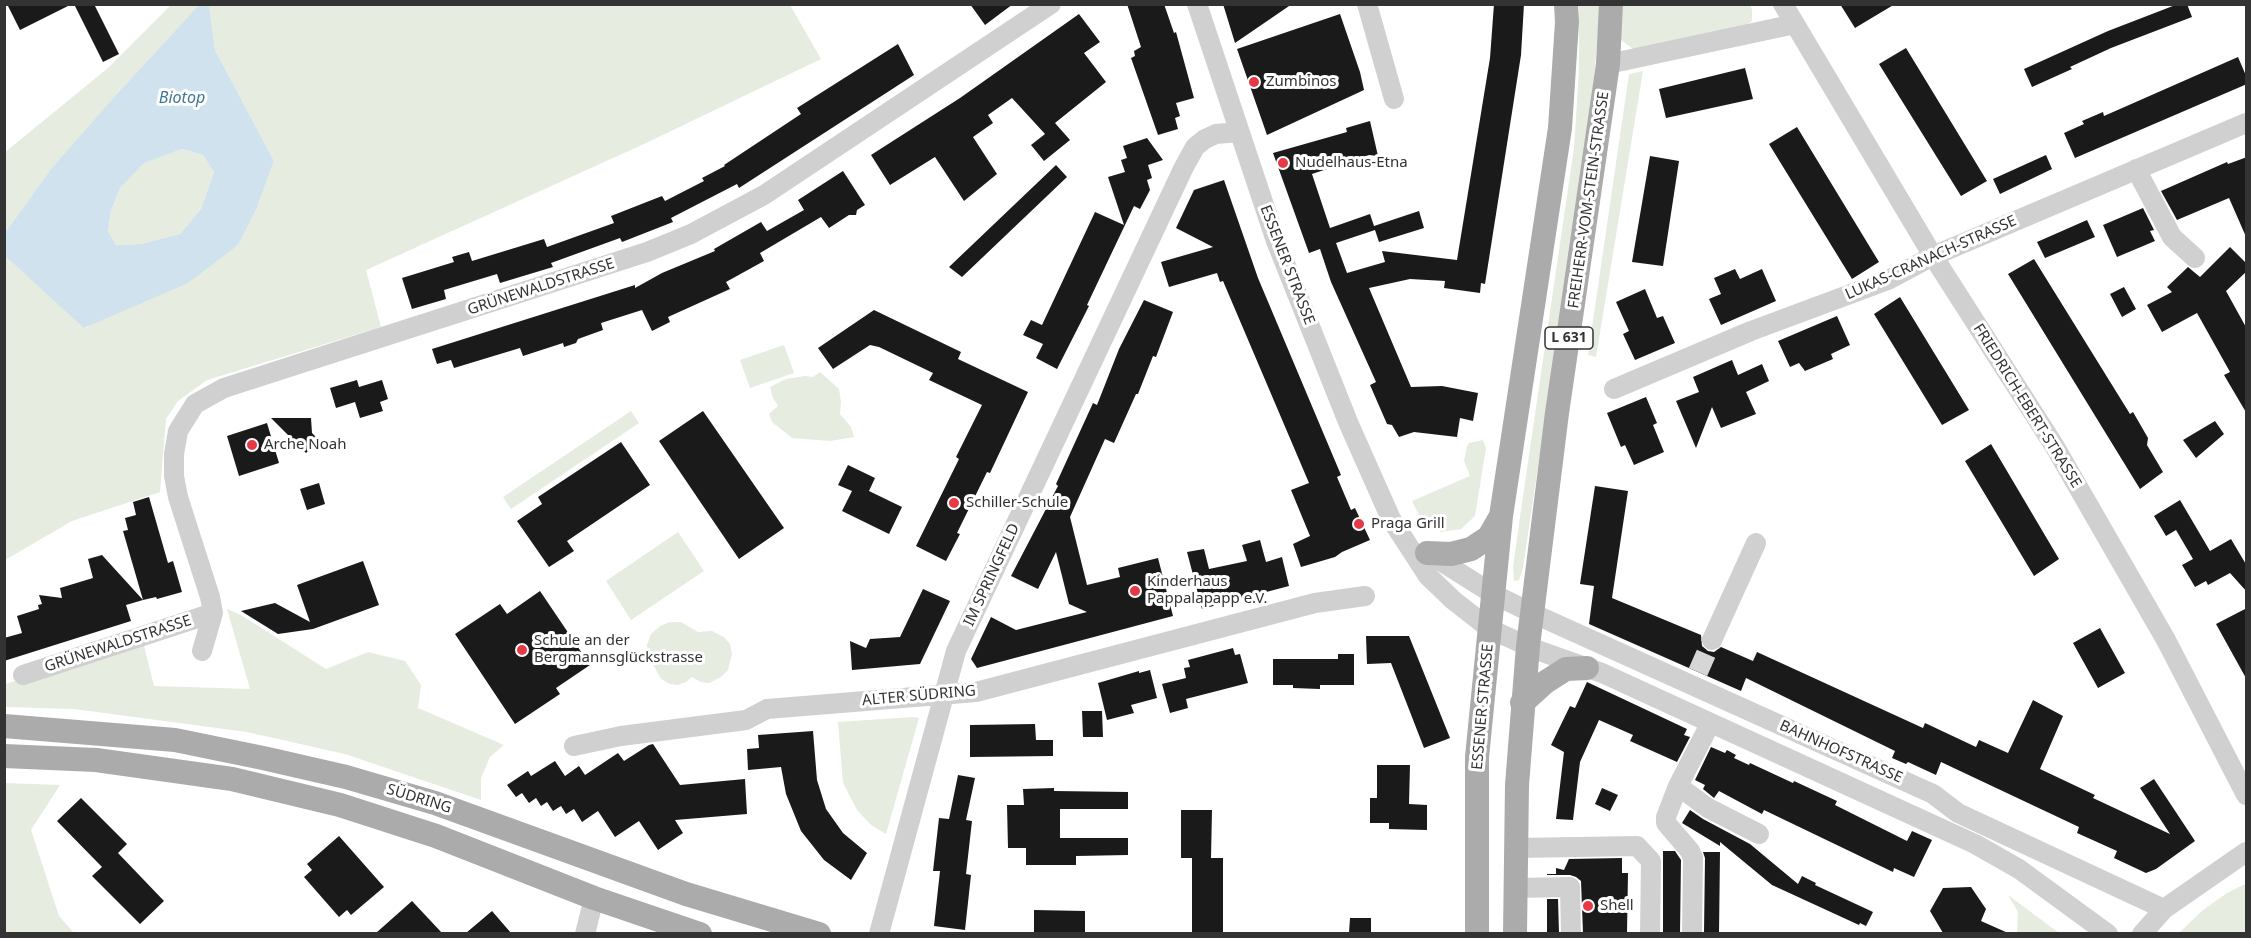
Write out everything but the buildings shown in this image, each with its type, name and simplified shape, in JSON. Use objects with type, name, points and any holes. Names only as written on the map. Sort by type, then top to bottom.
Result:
[{"type":"main road","name":"L 631","points":[[1490,629],[1501,516],[1560,128],[1567,22],[1566,4]]},
{"type":"main road","name":"FREIHERR-VOM-STEIN-STRASSE","points":[[1531,647],[1532,613],[1557,413],[1608,64],[1611,4]]},
{"type":"main road","points":[[1427,553],[1451,554],[1471,549],[1489,537],[1501,516]]},
{"type":"main road","name":"ESSENER STRASSE","points":[[1477,933],[1477,757],[1490,629]]},
{"type":"main road","name":"L 631","points":[[1515,933],[1517,785],[1522,703],[1531,647]]},
{"type":"main road","points":[[1522,703],[1544,683],[1566,669],[1587,668]]},
{"type":"main road","name":"SÜDRING","points":[[4,726],[175,740],[346,777],[435,803],[686,894],[819,933]]},
{"type":"main road","name":"SÜDRING","points":[[4,756],[96,760],[232,779],[340,805],[436,836],[594,898],[700,933]]},
{"type":"street","name":"GRÜNEWALDSTRASSE","points":[[202,651],[213,613],[178,497],[174,476],[174,454],[178,431],[195,404],[224,388],[647,252],[691,234],[764,195],[1051,4]]},
{"type":"street","name":"ESSENER STRASSE","points":[[1197,4],[1276,241],[1348,422],[1391,519],[1428,576],[1453,600],[1490,629]]},
{"type":"street","points":[[1367,4],[1394,99]]},
{"type":"street","name":"FRIEDRICH-EBERT-STRASSE","points":[[1783,4],[1933,256],[2061,457],[2166,640],[2247,795]]},
{"type":"street","points":[[1608,64],[1795,24]]},
{"type":"street","name":"LUKAS-CRANACH-STRASSE","points":[[1614,389],[1751,331],[1888,280],[1933,256],[2247,123]]},
{"type":"street","name":"IM SPRINGFELD","points":[[879,933],[956,651],[1183,169],[1195,147],[1205,139],[1216,134],[1239,132]]},
{"type":"street","points":[[2136,169],[2172,237],[2195,258]]},
{"type":"street","name":"ESSENER STRASSE","points":[[1391,519],[1427,553]]},
{"type":"street","points":[[1712,640],[1756,543]]},
{"type":"street","name":"BAHNHOFSTRASSE","points":[[1427,553],[1493,594],[1532,613],[1696,678],[1934,794],[1958,813],[2164,909]]},
{"type":"street","name":"ALTER SÜDRING","points":[[574,746],[621,736],[746,720],[767,709],[976,692],[1315,603],[1365,596]]},
{"type":"street","name":"GRÜNEWALDSTRASSE","points":[[22,675],[213,613]]},
{"type":"street","name":"BAHNHOFSTRASSE","points":[[1490,629],[1587,668],[1975,844],[2019,869],[2108,933]]},
{"type":"street","points":[[1692,933],[1693,858],[1690,851],[1666,822],[1666,817],[1678,786],[1710,723]]},
{"type":"street","points":[[1678,786],[1708,808],[1759,834]]},
{"type":"street","points":[[1516,848],[1637,846],[1651,861],[1650,933]]},
{"type":"street","points":[[2142,933],[2164,909],[2247,852]]},
{"type":"street","points":[[1516,888],[1570,888],[1571,933]]},
{"type":"street","points":[[585,933],[594,898]]},
{"type":"shaded area","points":[[1750,4],[1752,21],[1745,26],[1637,52],[1621,40],[1622,5]]},
{"type":"shaded area","points":[[171,5],[200,5],[49,173],[5,233],[4,153],[108,68]]},
{"type":"shaded area","points":[[209,5],[790,5],[821,59],[644,144],[366,270],[381,327],[207,380],[178,401],[166,419],[160,492],[72,521],[5,560],[5,256],[85,328],[238,245],[256,210],[274,161],[215,50]]},
{"type":"shaded area","points":[[1579,5],[1600,5],[1595,67],[1587,136],[1523,568],[1519,580],[1514,581],[1513,567],[1574,148],[1579,71]]},
{"type":"shaded area","points":[[1643,71],[1596,357],[1588,355],[1629,74]]},
{"type":"shaded area","points":[[182,149],[203,155],[214,172],[201,209],[180,234],[141,244],[116,245],[108,233],[111,211],[120,188],[143,163]]},
{"type":"shaded area","points":[[784,345],[794,373],[750,388],[740,360]]},
{"type":"shaded area","points":[[820,372],[839,389],[840,414],[851,427],[854,437],[830,441],[792,438],[772,422],[769,414],[778,406],[770,387],[786,379],[813,377]]},
{"type":"shaded area","points":[[631,411],[639,423],[511,509],[503,497]]},
{"type":"shaded area","points":[[1483,440],[1486,448],[1475,516],[1461,529],[1441,532],[1430,528],[1422,521],[1412,501],[1470,476],[1464,461],[1467,446],[1469,443]]},
{"type":"shaded area","points":[[678,532],[704,571],[631,620],[606,581]]},
{"type":"shaded area","points":[[227,609],[241,615],[326,669],[368,652],[405,661],[421,685],[418,708],[504,745],[490,757],[481,778],[481,800],[345,754],[247,732],[74,709],[5,707],[5,684],[143,642],[154,686],[250,689]]},
{"type":"shaded area","points":[[670,622],[681,622],[698,632],[712,631],[724,637],[730,644],[732,654],[728,670],[721,677],[709,683],[692,677],[678,685],[661,679],[649,657],[647,645],[651,634],[660,626]]},
{"type":"shaded area","points":[[919,718],[886,834],[871,825],[857,810],[843,783],[838,722]]},
{"type":"shaded area","points":[[5,783],[60,785],[31,830],[59,916],[74,933],[5,933]]},
{"type":"shaded area","points":[[2246,885],[2246,933],[2179,933],[2203,910]]},
{"type":"shaded area","points":[[2008,895],[2059,933],[2017,933],[2018,912]]},
{"type":"water","name":"Biotop","points":[[200,4],[209,5],[215,50],[274,161],[256,210],[238,245],[188,283],[84,328],[5,256],[5,233],[52,168]],"holes":[[[182,149],[203,155],[214,172],[201,209],[180,234],[141,244],[116,245],[108,232],[111,211],[120,188],[144,163]]]},
{"type":"tunnel","points":[[1698,672],[1712,640]]},
{"type":"place","name":"Zumbinos","points":[[1254,82]]},
{"type":"place","name":"Nudelhaus-Etna","points":[[1283,163]]},
{"type":"place","name":"Arche Noah","points":[[252,445]]},
{"type":"place","name":"Schiller-Schule","points":[[954,503]]},
{"type":"place","name":"Praga Grill","points":[[1359,524]]},
{"type":"place","name":"Kinderhaus Pappalapapp e.V.","points":[[1135,591]]},
{"type":"place","name":"Schule an der Bergmannsglückstrasse","points":[[522,650]]},
{"type":"place","name":"Shell","points":[[1588,906]]}]
